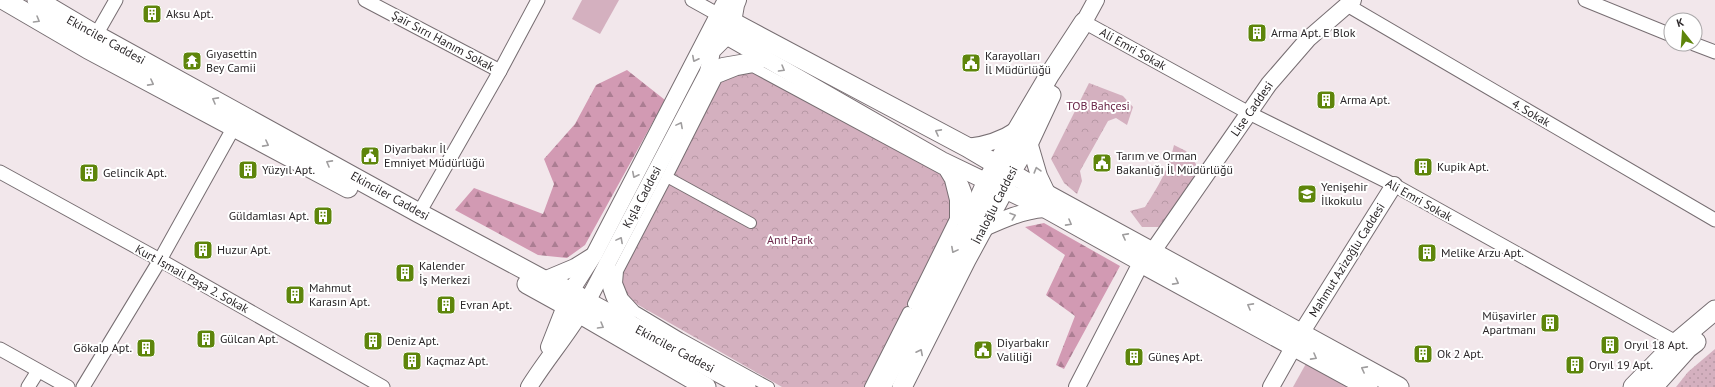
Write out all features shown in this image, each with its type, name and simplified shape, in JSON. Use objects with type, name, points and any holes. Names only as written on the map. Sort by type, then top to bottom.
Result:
[{"type":"main road","name":"Ekinciler Caddesi","points":[[4,0],[92,42],[544,280],[576,303],[706,387]]},
{"type":"main road","name":"Ekinciler Caddesi","points":[[37,0],[92,42],[234,127],[576,303],[631,325],[746,387]]},
{"type":"main road","points":[[723,20],[967,147],[1004,168],[1046,202],[1297,340],[1399,387]]},
{"type":"main road","points":[[881,387],[975,228],[1004,168],[1024,135],[1050,74],[1084,22]]},
{"type":"main road","name":"İnaloğlu Caddesi","points":[[902,387],[966,260],[975,228]]},
{"type":"main road","points":[[1653,387],[1683,345],[1715,310]]},
{"type":"main road","points":[[1633,387],[1683,345],[1715,327]]},
{"type":"main road","points":[[1297,340],[1368,387]]},
{"type":"street","points":[[92,42],[116,0]]},
{"type":"street","name":"Şair Sırrı Hanım Sokak","points":[[365,0],[500,71]]},
{"type":"street","points":[[419,213],[500,71],[538,0]]},
{"type":"street","points":[[692,0],[723,20],[764,59],[942,160],[996,186],[1046,202]]},
{"type":"street","points":[[529,387],[576,303],[594,255],[723,20],[736,5],[738,0]]},
{"type":"street","points":[[1084,22],[1096,0]]},
{"type":"street","points":[[1585,0],[1663,32]]},
{"type":"street","name":"Lise Caddesi","points":[[1077,387],[1147,258],[1269,84],[1308,39],[1350,3]]},
{"type":"street","name":"4. Sokak","points":[[1350,3],[1715,220]]},
{"type":"street","name":"Kışla Caddesi","points":[[576,303],[607,264],[708,72],[712,51],[723,20]]},
{"type":"street","name":"Ali Emri Sokak","points":[[1084,22],[1250,113],[1394,185],[1683,345]]},
{"type":"street","points":[[1703,47],[1715,52]]},
{"type":"street","points":[[708,72],[735,63],[764,59]]},
{"type":"street","points":[[769,387],[680,338],[635,311],[623,298],[617,283],[618,271],[717,78],[737,70],[753,68],[792,87],[944,170],[950,180],[955,200],[955,219],[870,387]]},
{"type":"street","points":[[83,387],[160,260],[234,127]]},
{"type":"street","points":[[967,147],[984,145],[1004,138],[1024,135],[1039,176],[1046,202]]},
{"type":"street","points":[[942,160],[958,178],[975,228],[1027,211],[1046,202]]},
{"type":"street","name":"Kurt İsmail Paşa 2. Sokak","points":[[0,172],[160,260],[384,387]]},
{"type":"street","points":[[667,177],[751,223]]},
{"type":"street","name":"Mahmut Azizoğlu Caddesi","points":[[1272,387],[1297,340],[1394,185]]},
{"type":"street","points":[[544,280],[575,267],[594,255]]},
{"type":"street","points":[[607,264],[612,290],[618,306],[631,325]]},
{"type":"street","points":[[0,349],[68,387]]},
{"type":"street","points":[[28,387],[38,371]]},
{"type":"green space","points":[[582,0],[619,0],[600,34],[572,19]]},
{"type":"green space","points":[[627,70],[665,100],[585,245],[567,258],[538,255],[455,210],[474,188],[543,214],[554,184],[544,159],[575,124],[596,85]]},
{"type":"green space","name":"Anıt Park","points":[[756,71],[942,175],[951,195],[952,217],[865,387],[782,387],[626,298],[621,282],[623,268],[722,78]]},
{"type":"green space","name":"TOB Bahçesi","points":[[1089,83],[1123,96],[1133,107],[1127,125],[1116,118],[1108,121],[1080,171],[1082,181],[1077,194],[1064,183],[1051,159]]},
{"type":"green space","points":[[1174,145],[1186,151],[1196,164],[1194,185],[1178,213],[1159,227],[1142,227],[1130,211],[1145,207],[1162,177],[1169,162]]},
{"type":"green space","points":[[1044,223],[1120,266],[1064,369],[1056,365],[1075,316],[1046,295],[1065,255],[1025,227]]},
{"type":"green space","points":[[1715,349],[1715,387],[1676,387],[1688,372]]},
{"type":"green space","points":[[1308,360],[1353,387],[1293,387]]},
{"type":"place","name":"Aksu Apt.","points":[[152,14]]},
{"type":"place","name":"Arma Apt. E Blok","points":[[1257,33]]},
{"type":"place","name":"Gıyasettin Bey Camii","points":[[192,61]]},
{"type":"place","name":"Karayolları İl Müdürlüğü","points":[[971,63]]},
{"type":"place","name":"Arma Apt.","points":[[1326,100]]},
{"type":"place","name":"Diyarbakır İl Emniyet Müdürlüğü","points":[[370,156]]},
{"type":"place","name":"Tarım ve Orman Bakanlığı İl Müdürlüğü","points":[[1102,163]]},
{"type":"place","name":"Kupik Apt.","points":[[1423,167]]},
{"type":"place","name":"Yüzyıl Apt.","points":[[248,170]]},
{"type":"place","name":"Gelincik Apt.","points":[[89,173]]},
{"type":"place","name":"Yenişehir İlkokulu","points":[[1307,194]]},
{"type":"place","name":"Güldamlası Apt.","points":[[323,216]]},
{"type":"place","name":"Huzur Apt.","points":[[203,250]]},
{"type":"place","name":"Melike Arzu Apt.","points":[[1427,253]]},
{"type":"place","name":"Kalender İş Merkezi","points":[[405,273]]},
{"type":"place","name":"Mahmut Karasın Apt.","points":[[295,295]]},
{"type":"place","name":"Evran Apt.","points":[[446,305]]},
{"type":"place","name":"Müşavirler Apartmanı","points":[[1550,323]]},
{"type":"place","name":"Gülcan Apt.","points":[[206,339]]},
{"type":"place","name":"Deniz Apt.","points":[[373,341]]},
{"type":"place","name":"Oryıl 18 Apt.","points":[[1610,345]]},
{"type":"place","name":"Gökalp Apt.","points":[[146,348]]},
{"type":"place","name":"Diyarbakır Valiliği","points":[[983,350]]},
{"type":"place","name":"Ok 2 Apt.","points":[[1423,354]]},
{"type":"place","name":"Güneş Apt.","points":[[1134,357]]},
{"type":"place","name":"Kaçmaz Apt.","points":[[412,361]]},
{"type":"place","name":"Oryıl 19 Apt.","points":[[1575,365]]}]
